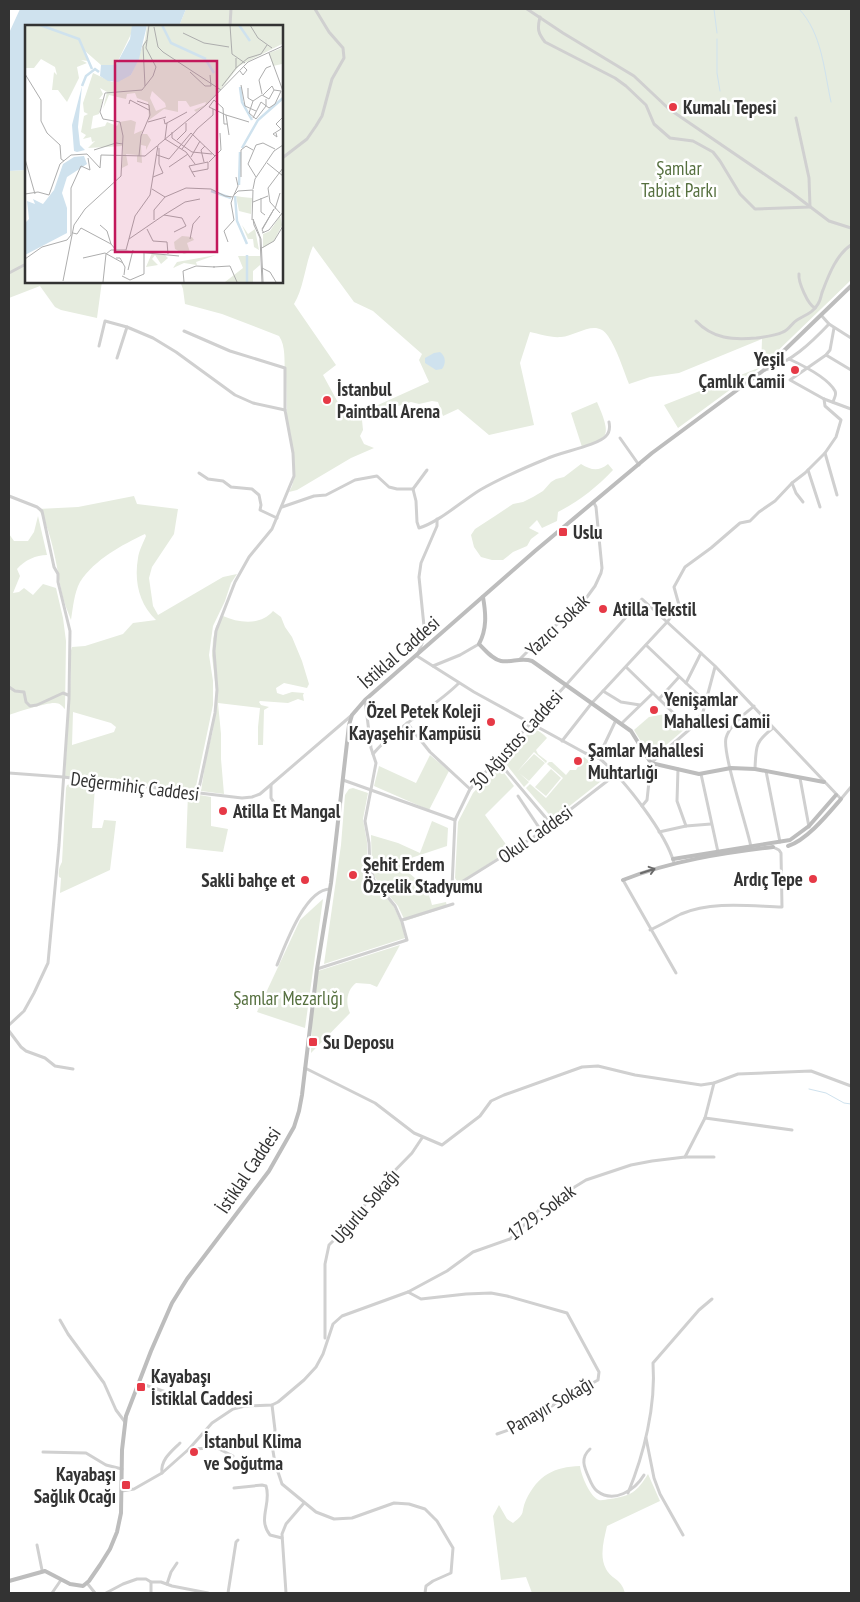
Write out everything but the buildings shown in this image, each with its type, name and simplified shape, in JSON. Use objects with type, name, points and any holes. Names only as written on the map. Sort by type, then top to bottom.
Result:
[{"type":"main road","name":"İstiklal Caddesi","points":[[87,1583],[110,1549],[117,1532],[121,1513],[125,1422],[172,1303],[187,1279],[269,1171],[294,1127],[306,1068],[317,970],[330,889],[349,725],[352,715],[365,700],[483,597],[652,454],[764,370],[851,286]]},
{"type":"main road","points":[[483,597],[486,623],[478,644],[498,660],[520,659],[532,662],[566,685],[634,735],[650,763],[701,774],[731,768],[755,769],[824,782]]},
{"type":"main road","points":[[788,846],[802,839],[836,795]]},
{"type":"main road","points":[[623,880],[673,861],[751,848],[794,838],[809,829],[841,799]]},
{"type":"main road","points":[[751,848],[773,847]]},
{"type":"main road","points":[[9,1581],[42,1570],[78,1586],[83,1586],[87,1583]]},
{"type":"street","points":[[230,25],[231,9]]},
{"type":"street","points":[[282,158],[307,139],[316,126],[322,116],[332,79],[344,58],[343,48],[315,9]]},
{"type":"street","points":[[527,9],[634,76],[669,109],[792,193],[828,221],[851,228]]},
{"type":"street","points":[[540,17],[539,35],[545,42],[615,78],[626,86],[646,106],[654,124],[670,138],[693,141],[712,152],[720,160],[740,194],[750,205],[755,208],[766,209],[810,207]]},
{"type":"street","points":[[796,118],[809,178],[810,207]]},
{"type":"street","points":[[696,321],[703,329],[725,338],[763,337],[784,332],[820,303],[822,292],[834,266],[841,254],[851,245]]},
{"type":"street","points":[[9,274],[25,265]]},
{"type":"street","points":[[799,274],[799,282],[805,292],[808,303],[815,308]]},
{"type":"street","points":[[821,315],[834,328],[851,338]]},
{"type":"street","points":[[99,346],[105,321],[127,327],[153,338],[176,352],[235,395],[253,403],[285,410]]},
{"type":"street","points":[[764,370],[774,368],[789,359],[829,324]]},
{"type":"street","points":[[117,358],[127,327]]},
{"type":"street","points":[[834,328],[830,350],[826,355],[790,380],[824,399],[851,409]]},
{"type":"street","points":[[184,331],[230,351],[285,368],[285,410],[293,453],[294,476],[272,528],[249,557],[235,582],[216,631],[214,651],[217,690],[215,713],[198,793]]},
{"type":"street","points":[[826,355],[851,370]]},
{"type":"street","points":[[789,359],[809,368],[835,390],[836,396],[833,402]]},
{"type":"street","points":[[562,740],[591,704],[668,622],[679,605],[674,587],[685,567],[740,523],[750,521],[825,453],[836,437],[841,420],[825,406],[824,399]]},
{"type":"street","points":[[413,488],[419,528],[437,519],[481,490],[510,475],[560,452],[592,445],[606,437],[610,428],[609,422]]},
{"type":"street","points":[[620,438],[639,466]]},
{"type":"street","points":[[825,453],[837,495]]},
{"type":"street","points":[[281,507],[314,496],[326,495],[355,480],[376,476],[389,487],[397,489],[413,488],[427,470]]},
{"type":"street","points":[[808,470],[820,506]]},
{"type":"street","points":[[199,473],[208,479],[223,481],[231,487],[252,489],[259,495],[260,510],[277,518]]},
{"type":"street","points":[[792,483],[796,494],[804,502]]},
{"type":"street","points":[[9,496],[38,507],[42,511],[70,631],[69,695],[48,963],[24,1011],[9,1024]]},
{"type":"street","name":"Yazıcı Sokak","points":[[520,659],[587,597],[602,573],[596,507],[594,503]]},
{"type":"street","points":[[437,519],[437,526],[422,563],[419,577],[425,636],[417,656],[459,683],[531,724],[598,758],[642,806],[659,832],[673,861]]},
{"type":"street","name":"30 Ağustos Caddesi","points":[[455,820],[470,789],[531,724],[642,599],[668,622]]},
{"type":"street","points":[[668,622],[754,706],[836,795],[841,799],[851,787]]},
{"type":"street","points":[[425,636],[434,640]]},
{"type":"street","points":[[433,666],[460,655],[478,644]]},
{"type":"street","points":[[646,645],[707,703]]},
{"type":"street","points":[[686,683],[701,653]]},
{"type":"street","points":[[642,806],[647,800],[650,763],[690,728],[703,712],[707,703],[715,666]]},
{"type":"street","points":[[626,667],[690,728]]},
{"type":"street","points":[[659,699],[679,677]]},
{"type":"street","points":[[373,754],[393,732],[430,709],[459,683]]},
{"type":"street","points":[[9,686],[15,691],[24,692],[26,702],[30,706],[37,705],[63,693],[69,695]]},
{"type":"street","points":[[604,691],[621,702],[640,705]]},
{"type":"street","points":[[621,724],[653,693]]},
{"type":"street","points":[[317,970],[407,940],[402,920],[395,906],[378,887],[371,873],[365,821],[376,768],[376,759],[373,754],[365,700]]},
{"type":"street","points":[[751,848],[727,752],[726,738],[734,725],[754,706]]},
{"type":"street","name":"Değermihiç Caddesi","points":[[9,773],[246,798],[260,794],[352,715]]},
{"type":"street","points":[[598,758],[616,720]]},
{"type":"street","points":[[406,723],[430,752],[470,789]]},
{"type":"street","points":[[755,769],[758,741],[773,728]]},
{"type":"street","points":[[497,760],[552,825]]},
{"type":"street","points":[[678,769],[677,801],[686,826]]},
{"type":"street","points":[[766,771],[780,842]]},
{"type":"street","points":[[701,774],[719,853]]},
{"type":"street","name":"Okul Caddesi","points":[[455,820],[452,888],[542,832],[615,775]]},
{"type":"street","points":[[800,778],[809,829]]},
{"type":"street","points":[[344,780],[455,820]]},
{"type":"street","points":[[271,784],[271,798],[279,808],[339,817]]},
{"type":"street","points":[[518,796],[542,832]]},
{"type":"street","points":[[659,832],[686,826],[712,824]]},
{"type":"street","points":[[650,930],[682,914],[709,907],[782,907],[781,853],[773,847]]},
{"type":"street","points":[[623,880],[676,973]]},
{"type":"street","points":[[277,965],[303,908],[323,890],[330,889]]},
{"type":"street","points":[[402,920],[453,904]]},
{"type":"street","points":[[9,1031],[20,1047],[26,1051],[45,1058],[55,1066],[73,1069]]},
{"type":"street","points":[[306,1068],[376,1103],[403,1126],[422,1138],[442,1145],[480,1116],[492,1101],[582,1067],[598,1066],[636,1075],[701,1085],[714,1083],[738,1074],[811,1071],[851,1086]]},
{"type":"street","points":[[685,1157],[705,1118],[714,1083]]},
{"type":"street","points":[[705,1118],[792,1130]]},
{"type":"street","name":"Uğurlu Sokağı","points":[[326,1341],[325,1264],[329,1245],[354,1220],[374,1192],[412,1152],[422,1138]]},
{"type":"street","name":"1729. Sokak","points":[[408,1292],[447,1271],[473,1252],[510,1239],[542,1207],[586,1180],[630,1165],[685,1157],[714,1157]]},
{"type":"street","points":[[122,1492],[134,1489],[162,1473],[189,1449],[212,1423],[233,1409],[245,1406],[272,1405],[278,1402],[310,1374],[319,1362],[333,1324],[342,1316],[408,1292]]},
{"type":"street","name":"Panayır Sokağı","points":[[408,1292],[421,1299],[466,1294],[507,1296],[566,1313],[599,1372],[598,1380],[520,1426],[497,1434]]},
{"type":"street","points":[[628,1493],[638,1468],[646,1438],[654,1384],[653,1363],[698,1310],[712,1299]]},
{"type":"street","points":[[60,1320],[104,1383],[116,1410],[125,1422]]},
{"type":"street","points":[[139,1383],[184,1398]]},
{"type":"street","points":[[272,1405],[276,1430],[272,1445],[275,1463],[282,1484],[316,1512],[334,1519],[352,1518],[394,1503],[409,1504],[425,1509],[437,1522],[454,1548],[454,1557],[451,1573],[426,1586],[425,1593]]},
{"type":"street","points":[[646,1438],[654,1478],[660,1494],[684,1535]]},
{"type":"street","points":[[162,1473],[161,1468],[164,1460],[180,1443]]},
{"type":"street","points":[[189,1449],[217,1448],[233,1456]]},
{"type":"street","points":[[590,1449],[585,1456],[584,1466],[594,1489],[599,1493],[610,1496],[628,1493],[644,1475]]},
{"type":"street","points":[[43,1452],[86,1453],[106,1465],[122,1469]]},
{"type":"street","points":[[234,1488],[266,1486],[268,1494],[264,1522],[270,1534],[282,1538]]},
{"type":"street","points":[[286,1593],[282,1538],[286,1524],[304,1503]]},
{"type":"street","points":[[228,1593],[236,1542],[238,1540]]},
{"type":"street","points":[[37,1544],[42,1570]]},
{"type":"street","points":[[166,1584],[177,1563]]},
{"type":"street","points":[[106,1593],[137,1579],[146,1579],[151,1582],[161,1582],[208,1593]]},
{"type":"street","points":[[52,1593],[61,1580]]},
{"type":"street","points":[[151,1582],[151,1593]]},
{"type":"street","points":[[87,1583],[95,1593]]},
{"type":"green space","name":"Şamlar Tabiat Parkı","points":[[186,9],[851,9],[851,280],[761,367],[762,339],[679,373],[650,377],[629,384],[620,359],[608,336],[598,328],[586,329],[567,336],[557,337],[530,332],[520,363],[534,425],[489,435],[458,409],[443,416],[438,402],[432,401],[419,404],[411,402],[366,416],[362,420],[363,430],[360,436],[364,444],[374,448],[351,458],[297,490],[289,492],[295,474],[287,420],[284,349],[279,336],[222,314],[185,304],[180,282],[282,282],[282,25],[179,25]],"holes":[[[313,246],[354,302],[373,311],[422,354],[419,360],[429,382],[347,419],[323,375],[336,365],[294,304],[300,291]]]},
{"type":"green space","points":[[25,170],[25,282],[102,282],[97,318],[55,307],[40,286],[9,298],[9,171]]},
{"type":"green space","points":[[761,367],[678,428],[664,405]]},
{"type":"green space","points":[[597,402],[604,419],[606,433],[599,440],[582,447],[571,413]]},
{"type":"green space","points":[[581,464],[594,469],[608,464],[613,470],[587,494],[558,512],[557,521],[542,528],[537,520],[529,528],[539,533],[531,539],[527,546],[513,552],[503,560],[481,557],[474,547],[471,535],[475,529],[513,504],[523,502],[543,491],[551,482],[564,477]]},
{"type":"green space","points":[[134,496],[137,504],[178,509],[174,534],[152,567],[149,578],[153,606],[158,615],[223,577],[237,574],[231,583],[213,626],[209,655],[213,681],[213,705],[195,791],[73,780],[65,776],[71,673],[70,654],[72,647],[85,646],[123,634],[133,623],[156,620],[145,607],[137,584],[138,558],[146,536],[145,534],[101,560],[86,574],[76,591],[71,620],[63,597],[50,536],[38,509],[78,507]],"holes":[[[73,712],[111,723],[116,727],[114,732],[72,745]]]},
{"type":"green space","points":[[38,516],[47,555],[31,559],[17,569],[20,576],[13,593],[19,592],[24,588],[33,595],[43,584],[56,588],[66,641],[65,709],[61,705],[52,703],[9,715],[9,534],[14,541],[28,541],[34,532]]},
{"type":"green space","points":[[273,611],[281,617],[292,637],[309,684],[307,688],[284,683],[276,688],[277,693],[283,695],[292,692],[304,693],[304,701],[298,699],[288,703],[259,702],[261,705],[269,707],[264,710],[263,745],[258,745],[260,708],[218,703],[224,794],[201,791],[213,730],[216,690],[212,656],[216,626],[223,616],[249,622],[262,619]]},
{"type":"green space","points":[[670,713],[686,728],[651,758],[634,730],[649,717]]},
{"type":"green space","points":[[531,730],[542,733],[547,738],[536,750],[547,761],[546,763],[534,752],[517,772],[534,754],[545,763],[529,781],[519,773],[529,782],[524,787],[503,760]]},
{"type":"green space","points":[[430,755],[449,771],[429,810],[374,786],[379,766],[416,783]]},
{"type":"green space","points":[[584,757],[604,773],[605,778],[553,819],[526,788],[530,784],[546,798],[563,778],[547,764],[552,762],[566,775],[570,770],[576,770]]},
{"type":"green space","points":[[498,765],[514,786],[485,815],[510,850],[462,881],[457,881],[455,878],[458,822],[473,793]]},
{"type":"green space","points":[[551,769],[561,778],[546,796],[535,787]]},
{"type":"green space","points":[[70,784],[95,787],[92,828],[102,828],[104,820],[116,821],[110,870],[60,893],[61,878],[59,877],[59,868],[62,862],[66,788]]},
{"type":"green space","name":"Şehit Erdem Özçelik Stadyumu","points":[[353,788],[368,793],[363,819],[367,842],[368,872],[375,886],[393,905],[402,925],[405,938],[324,964],[341,845],[345,795],[349,789]]},
{"type":"green space","points":[[188,793],[211,797],[211,826],[228,829],[223,852],[186,848]]},
{"type":"green space","points":[[432,821],[448,828],[447,846],[408,859],[402,864],[403,868],[425,889],[432,905],[446,902],[447,907],[405,921],[398,906],[379,884],[372,872],[371,835],[398,843],[420,853]]},
{"type":"green space","name":"Şamlar Mezarlığı","points":[[323,899],[305,1028],[257,1012],[300,920]]},
{"type":"green space","points":[[400,945],[377,987],[370,984],[356,983],[353,986],[348,996],[350,1013],[311,1053],[312,1022],[318,971]]},
{"type":"green space","points":[[580,1466],[589,1490],[599,1500],[628,1495],[637,1489],[648,1474],[660,1501],[607,1526],[603,1548],[604,1564],[608,1573],[621,1584],[625,1593],[532,1593],[526,1577],[501,1580],[493,1516],[499,1505],[507,1519],[513,1523],[522,1515],[526,1500],[536,1484],[548,1474],[562,1468]]},
{"type":"water","points":[[20,9],[186,9],[179,25],[25,25],[25,170],[9,171],[9,33]]},
{"type":"water","points":[[440,352],[445,360],[442,369],[436,370],[425,363],[425,358]]},
{"type":"waterway","points":[[714,9],[717,33]]},
{"type":"waterway","points":[[799,9],[813,29],[821,52],[831,102]]},
{"type":"waterway","points":[[717,39],[717,73],[720,91]]},
{"type":"waterway","points":[[809,1089],[826,1093],[844,1103],[851,1104]]},
{"type":"place","name":"Kumalı Tepesi","points":[[673,107]]},
{"type":"place","name":"Yeşil Çamlık Camii","points":[[795,370]]},
{"type":"place","name":"İstanbul Paintball Arena","points":[[327,400]]},
{"type":"place","name":"Uslu","points":[[563,532]]},
{"type":"place","name":"Atilla Tekstil","points":[[603,609]]},
{"type":"place","name":"Yenişamlar Mahallesi Camii","points":[[654,710]]},
{"type":"place","name":"Özel Petek Koleji Kayaşehir Kampüsü","points":[[491,722]]},
{"type":"place","name":"Şamlar Mahallesi Muhtarlığı","points":[[578,761]]},
{"type":"place","name":"Atilla Et Mangal","points":[[223,811]]},
{"type":"place","name":"Şehit Erdem Özçelik Stadyumu","points":[[353,875]]},
{"type":"place","name":"Ardıç Tepe","points":[[813,879]]},
{"type":"place","name":"Sakli bahçe et","points":[[305,880]]},
{"type":"place","name":"Su Deposu","points":[[313,1042]]},
{"type":"place","name":"Kayabaşı İstiklal Caddesi","points":[[141,1387]]},
{"type":"place","name":"İstanbul Klima ve Soğutma","points":[[194,1452]]},
{"type":"place","name":"Kayabaşı Sağlık Ocağı","points":[[126,1485]]}]
